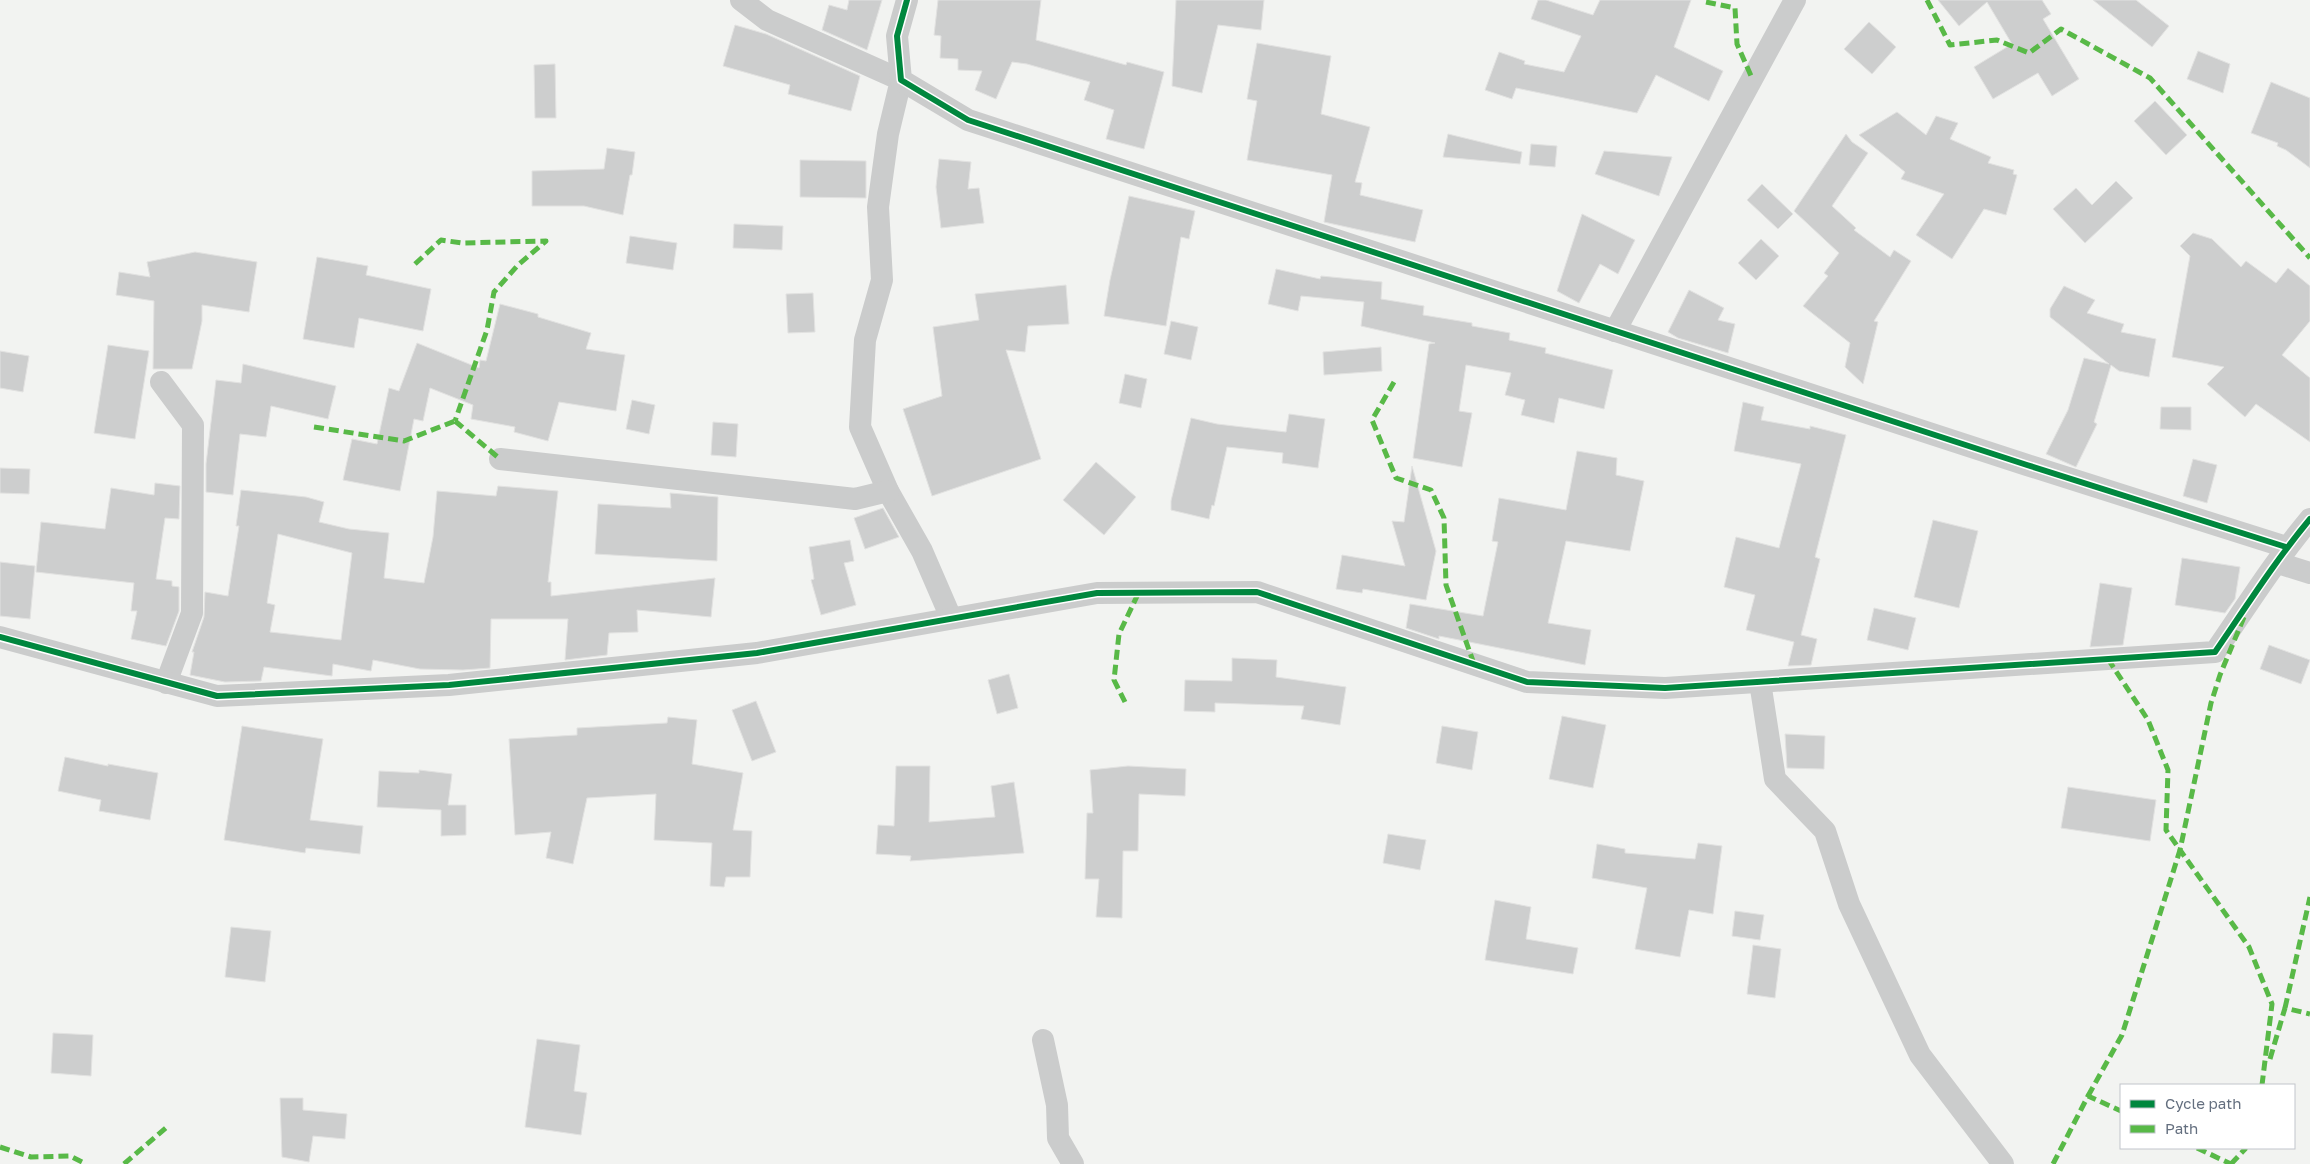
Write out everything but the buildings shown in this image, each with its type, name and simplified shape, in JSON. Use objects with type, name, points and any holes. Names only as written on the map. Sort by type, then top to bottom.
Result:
[{"type":"street","points":[[741,0],[767,20],[901,80],[968,120],[1615,330],[2282,555],[2310,573]]},
{"type":"street","points":[[907,0],[897,36],[901,80],[888,134],[878,207],[882,280],[865,340],[860,427],[888,491],[922,551],[951,618]]},
{"type":"street","points":[[1615,330],[1795,0]]},
{"type":"street","points":[[162,382],[193,425],[192,613],[166,683]]},
{"type":"street","points":[[500,459],[855,499],[888,491]]},
{"type":"street","points":[[0,637],[216,696],[449,685],[757,653],[1097,593],[1257,592],[1527,682],[1665,688],[2215,652],[2282,555],[2310,519]]},
{"type":"street","points":[[1760,682],[1775,779],[1825,831],[1849,904],[1920,1055],[2003,1164]]},
{"type":"street","points":[[1043,1040],[1057,1105],[1058,1138],[1073,1164]]},
{"type":"marked path","points":[[1927,0],[1950,45],[1997,40],[2029,53],[2061,29],[2150,78],[2310,258]]},
{"type":"marked path","points":[[1706,2],[1735,8],[1737,44],[1752,78]]},
{"type":"marked path","points":[[415,264],[441,240],[462,243],[546,241],[518,265],[494,292],[487,330],[455,421]]},
{"type":"marked path","points":[[1394,382],[1372,420],[1396,478],[1431,490],[1444,518],[1446,585],[1474,664]]},
{"type":"marked path","points":[[455,421],[500,459]]},
{"type":"marked path","points":[[314,427],[404,441],[455,421]]},
{"type":"marked path","points":[[1125,702],[1114,680],[1119,634],[1139,592]]},
{"type":"marked path","points":[[2244,617],[2220,675],[2211,703],[2180,850],[2249,947],[2272,1004],[2262,1084]]},
{"type":"marked path","points":[[2088,1096],[2122,1035],[2180,850],[2166,830],[2168,770],[2148,720],[2108,659]]},
{"type":"marked path","points":[[2285,1008],[2310,897]]},
{"type":"marked path","points":[[2270,1059],[2285,1008],[2310,1014]]},
{"type":"marked path","points":[[2053,1164],[2088,1096],[2120,1111]]},
{"type":"marked path","points":[[124,1164],[168,1126]]},
{"type":"marked path","points":[[0,1147],[31,1157],[70,1156],[86,1164]]},
{"type":"marked path","points":[[2199,1149],[2231,1164]]},
{"type":"marked path","points":[[2231,1164],[2245,1149]]},
{"type":"cycle path","points":[[907,0],[897,36],[901,80],[968,120],[2027,465],[2286,547]]},
{"type":"cycle path","points":[[0,637],[217,696],[449,685],[757,653],[1097,593],[1257,592],[1527,682],[1665,688],[2215,652],[2273,568],[2310,519]]}]
